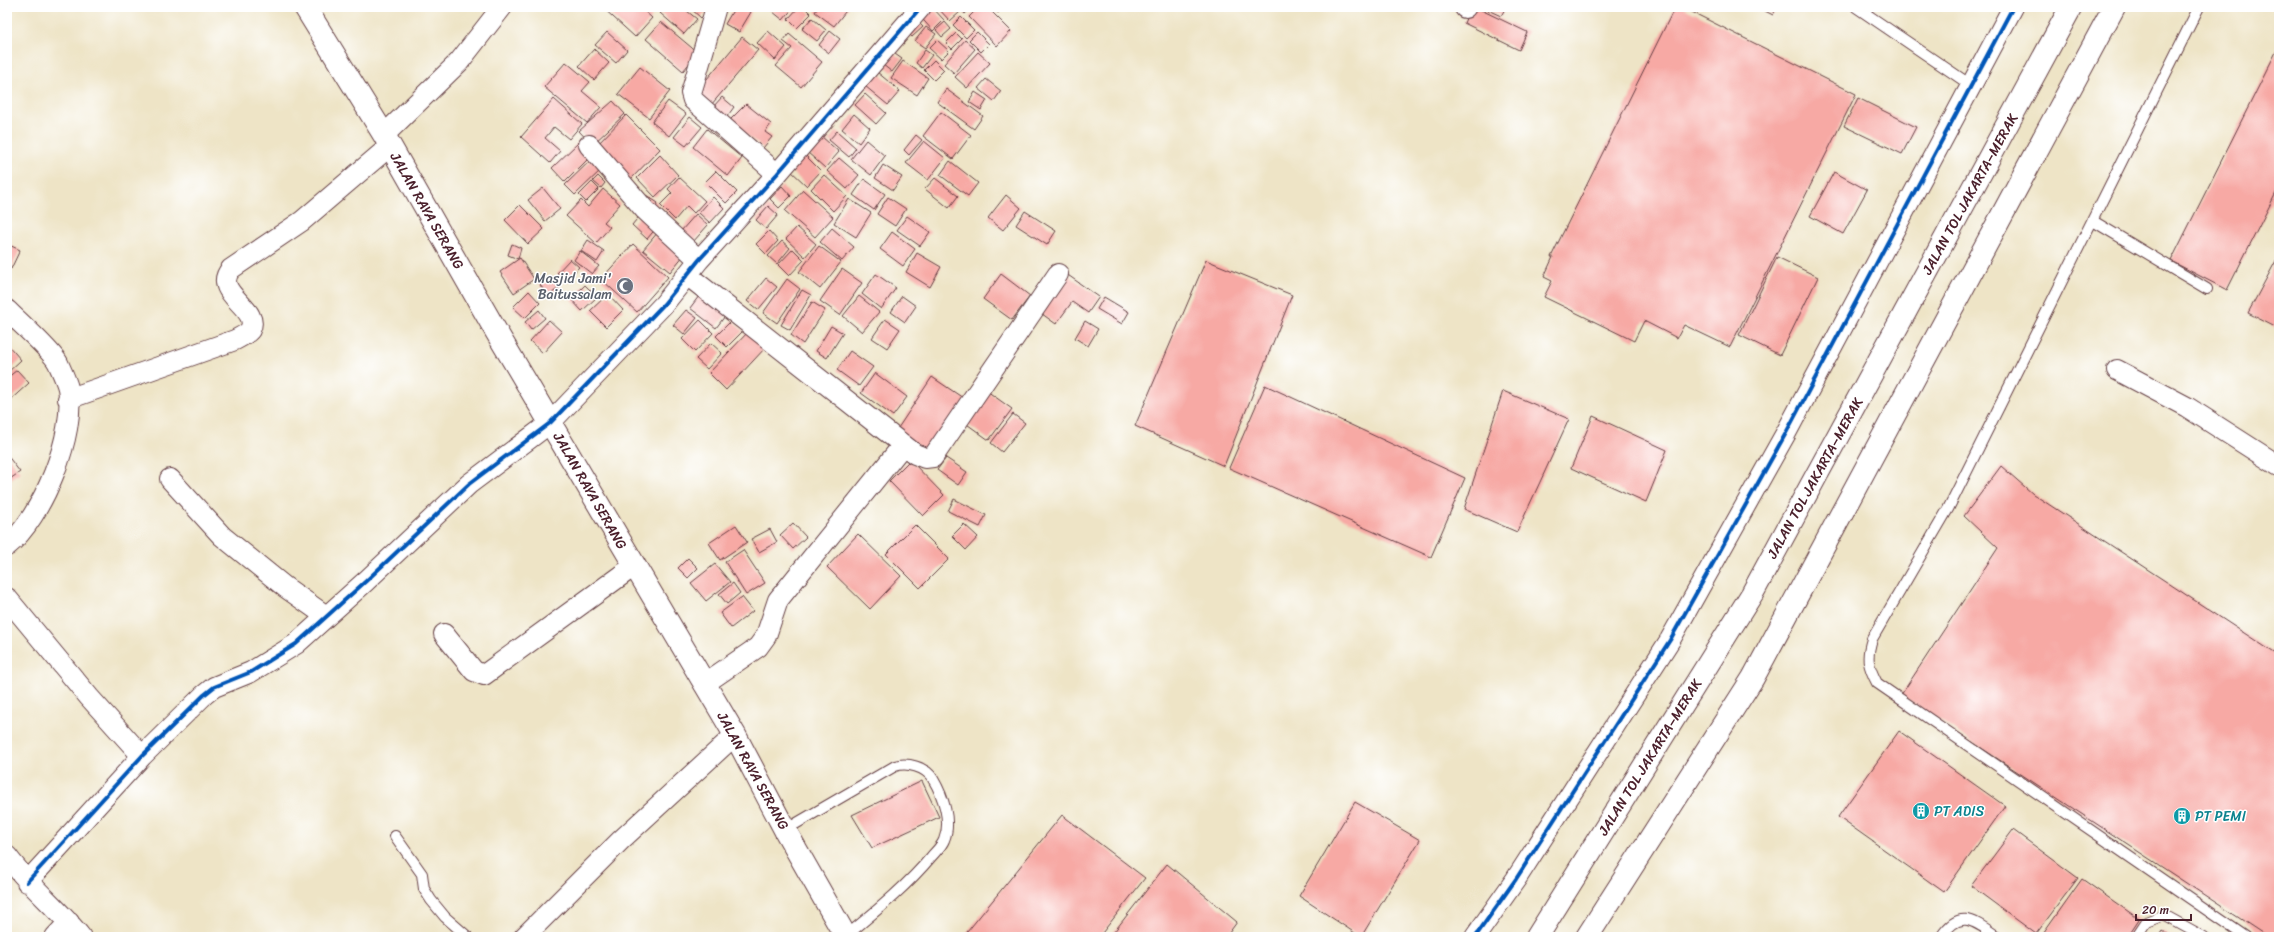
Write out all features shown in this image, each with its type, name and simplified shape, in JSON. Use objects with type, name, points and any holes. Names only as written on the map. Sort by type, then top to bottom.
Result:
[{"type":"highway","name":"JALAN RAYA SERANG","points":[[305,7],[387,141],[550,423],[734,735],[785,830],[846,937]]},
{"type":"highway","name":"JALAN TOL JAKARTA–MERAK","points":[[1537,937],[1752,594],[2071,7]]},
{"type":"highway","points":[[1587,937],[1753,678],[2114,7]]},
{"type":"street","points":[[68,399],[235,340],[250,331],[252,324],[250,316],[228,288],[225,281],[226,275],[231,268],[302,221],[387,141],[458,62],[502,7]]},
{"type":"street","points":[[716,7],[691,93],[693,100],[777,174]]},
{"type":"street","points":[[1475,937],[1516,878],[1670,640],[1786,433],[2013,7]]},
{"type":"street","points":[[27,882],[142,756],[214,687],[251,672],[272,661],[296,644],[366,581],[469,484],[550,423],[664,304],[693,268],[777,174],[919,8]]},
{"type":"street","points":[[589,145],[693,268],[915,454],[925,458],[933,457],[1058,274]]},
{"type":"street","points":[[7,310],[57,361],[68,388],[65,439],[56,469],[39,506],[19,537],[7,546]]},
{"type":"street","points":[[2117,370],[2187,407],[2279,466]]},
{"type":"street","points":[[704,684],[758,647],[766,636],[778,600],[903,444]]},
{"type":"street","points":[[170,478],[222,536],[285,587],[326,616]]},
{"type":"street","points":[[444,634],[474,671],[484,675],[634,566]]},
{"type":"street","points":[[7,598],[89,697],[142,756]]},
{"type":"street","points":[[524,937],[621,840],[734,735]]},
{"type":"street","points":[[7,856],[27,882],[75,930],[55,937]]},
{"type":"lane","points":[[1856,7],[1972,86]]},
{"type":"lane","points":[[2199,7],[1948,509],[1872,639],[1867,653],[1870,669],[1877,683],[2006,770],[2246,937]]},
{"type":"lane","points":[[2093,221],[2207,289]]},
{"type":"lane","points":[[785,830],[895,766],[903,764],[919,768],[932,778],[947,814],[947,829],[944,842],[912,879],[846,937]]},
{"type":"lane","points":[[395,836],[422,874],[424,889],[431,900],[445,917],[468,937]]},
{"type":"lane","points":[[2136,937],[2146,922],[2164,915],[2204,937]]},
{"type":"lane","points":[[1941,937],[1949,925],[1962,919],[1975,921],[1998,937]]},
{"type":"building","points":[[602,7],[640,7],[652,18],[635,37]]},
{"type":"building","points":[[649,7],[659,7],[655,12]]},
{"type":"building","points":[[666,7],[682,7],[697,19],[684,34],[660,13]]},
{"type":"building","points":[[689,7],[711,7],[701,18]]},
{"type":"building","points":[[735,7],[744,7],[751,12],[739,32],[725,24]]},
{"type":"building","points":[[767,7],[794,7],[783,20]]},
{"type":"building","points":[[799,7],[804,7],[811,14],[797,28],[788,19]]},
{"type":"building","points":[[818,7],[849,7],[834,26],[815,12]]},
{"type":"building","points":[[924,7],[932,7],[944,20],[933,31],[917,13]]},
{"type":"building","points":[[937,7],[955,7],[960,12],[950,21]]},
{"type":"building","points":[[958,7],[972,7],[965,14]]},
{"type":"building","points":[[979,7],[987,7],[1011,31],[997,46],[969,17]]},
{"type":"building","points":[[992,7],[1004,7],[998,13]]},
{"type":"building","points":[[1471,7],[1475,7],[1527,32],[1519,50],[1464,23]]},
{"type":"building","points":[[1481,7],[1506,7],[1501,16]]},
{"type":"building","points":[[1675,7],[1682,7],[1856,94],[1730,347],[1684,325],[1677,338],[1644,321],[1634,341],[1544,297],[1552,281],[1544,277],[1553,257],[1551,257]]},
{"type":"building","points":[[1757,7],[1777,7],[1773,15]]},
{"type":"building","points":[[961,17],[974,30],[966,38],[953,25]]},
{"type":"building","points":[[812,18],[826,30],[817,41],[802,29]]},
{"type":"building","points":[[915,19],[923,27],[912,37],[905,30]]},
{"type":"building","points":[[661,22],[698,53],[683,71],[646,39]]},
{"type":"building","points":[[945,22],[951,29],[942,37],[936,30]]},
{"type":"building","points":[[926,27],[936,34],[925,48],[915,41]]},
{"type":"building","points":[[768,31],[786,47],[775,60],[757,43]]},
{"type":"building","points":[[830,31],[840,39],[829,53],[819,45]]},
{"type":"building","points":[[607,32],[627,50],[616,63],[595,45]]},
{"type":"building","points":[[977,32],[989,44],[981,52],[969,40]]},
{"type":"building","points":[[956,33],[962,39],[952,49],[946,43]]},
{"type":"building","points":[[789,34],[822,62],[801,87],[776,66],[792,48],[783,41]]},
{"type":"building","points":[[742,37],[758,50],[711,105],[696,92]]},
{"type":"building","points":[[937,40],[949,51],[941,59],[929,48]]},
{"type":"building","points":[[965,40],[975,49],[954,73],[944,64]]},
{"type":"building","points":[[2279,46],[2279,187],[2227,290],[2171,261]]},
{"type":"building","points":[[594,49],[609,63],[594,80],[579,66]]},
{"type":"building","points":[[888,49],[902,59],[892,72],[878,61]]},
{"type":"building","points":[[925,50],[932,55],[922,68],[916,63]]},
{"type":"building","points":[[978,52],[990,63],[967,88],[955,77]]},
{"type":"building","points":[[934,60],[944,70],[934,80],[924,70]]},
{"type":"building","points":[[903,61],[928,78],[917,95],[891,78]]},
{"type":"building","points":[[566,62],[590,82],[582,91],[601,107],[587,123],[544,87]]},
{"type":"building","points":[[640,67],[670,91],[649,118],[618,94]]},
{"type":"building","points":[[877,72],[900,91],[888,105],[865,86]]},
{"type":"building","points":[[986,79],[1001,91],[994,101],[978,88]]},
{"type":"building","points":[[946,89],[983,116],[974,129],[937,102]]},
{"type":"building","points":[[975,92],[987,100],[981,110],[969,102]]},
{"type":"building","points":[[865,94],[886,113],[876,124],[855,105]]},
{"type":"building","points":[[722,97],[734,107],[726,118],[713,107]]},
{"type":"building","points":[[1858,98],[1916,127],[1902,154],[1844,126]]},
{"type":"building","points":[[554,99],[582,124],[569,139],[554,127],[545,138],[560,151],[550,163],[521,137]]},
{"type":"building","points":[[613,101],[625,114],[592,145],[579,131]]},
{"type":"building","points":[[668,101],[686,114],[669,136],[652,122]]},
{"type":"building","points":[[746,104],[771,124],[765,132],[772,137],[763,148],[729,121]]},
{"type":"building","points":[[941,112],[971,135],[953,159],[923,136]]},
{"type":"building","points":[[854,114],[870,128],[859,143],[842,129]]},
{"type":"building","points":[[626,115],[660,149],[629,181],[595,147]]},
{"type":"building","points":[[690,117],[702,127],[686,146],[674,137]]},
{"type":"building","points":[[707,129],[742,158],[728,176],[693,147]]},
{"type":"building","points":[[837,131],[856,148],[849,157],[829,140]]},
{"type":"building","points":[[916,135],[922,140],[909,155],[904,150]]},
{"type":"building","points":[[821,136],[839,152],[825,168],[807,152]]},
{"type":"building","points":[[866,140],[885,156],[871,175],[851,159]]},
{"type":"building","points":[[924,141],[945,158],[928,180],[906,163]]},
{"type":"building","points":[[579,142],[592,155],[565,182],[552,168]]},
{"type":"building","points":[[660,155],[678,175],[655,197],[637,178]]},
{"type":"building","points":[[805,155],[821,171],[807,186],[790,170]]},
{"type":"building","points":[[594,157],[604,167],[575,195],[565,185]]},
{"type":"building","points":[[839,158],[859,175],[847,189],[827,171]]},
{"type":"building","points":[[950,161],[978,183],[968,196],[940,175]]},
{"type":"building","points":[[883,165],[902,177],[893,190],[875,178]]},
{"type":"building","points":[[716,171],[737,192],[726,203],[705,182]]},
{"type":"building","points":[[1834,172],[1867,190],[1843,234],[1810,216]]},
{"type":"building","points":[[824,175],[847,196],[833,211],[811,189]]},
{"type":"building","points":[[598,176],[605,183],[601,188],[593,181]]},
{"type":"building","points":[[679,177],[705,201],[694,213],[687,206],[675,220],[660,205],[672,193],[668,189]]},
{"type":"building","points":[[935,178],[958,196],[949,208],[925,189]]},
{"type":"building","points":[[864,179],[885,194],[874,210],[853,195]]},
{"type":"building","points":[[592,182],[599,189],[586,202],[579,195]]},
{"type":"building","points":[[782,186],[791,196],[779,208],[770,199]]},
{"type":"building","points":[[543,188],[560,209],[545,221],[528,200]]},
{"type":"building","points":[[603,189],[620,204],[604,222],[610,227],[596,243],[566,216],[581,200],[588,207]]},
{"type":"building","points":[[803,190],[833,217],[815,237],[785,211]]},
{"type":"building","points":[[646,195],[658,203],[654,208],[642,201]]},
{"type":"building","points":[[1006,195],[1021,208],[1003,230],[988,218]]},
{"type":"building","points":[[713,197],[724,208],[710,223],[699,213]]},
{"type":"building","points":[[888,197],[906,209],[895,226],[877,214]]},
{"type":"building","points":[[849,199],[871,213],[856,237],[834,223]]},
{"type":"building","points":[[520,205],[544,229],[528,244],[505,220]]},
{"type":"building","points":[[768,206],[778,215],[766,229],[756,220]]},
{"type":"building","points":[[1025,211],[1056,231],[1047,245],[1016,225]]},
{"type":"building","points":[[641,214],[657,227],[647,239],[632,225]]},
{"type":"building","points":[[696,214],[708,225],[693,242],[681,231]]},
{"type":"building","points":[[907,216],[930,232],[920,246],[897,230]]},
{"type":"building","points":[[797,227],[816,244],[805,257],[786,239]]},
{"type":"building","points":[[832,228],[854,247],[842,261],[820,242]]},
{"type":"building","points":[[769,231],[778,241],[766,254],[756,244]]},
{"type":"building","points":[[658,232],[684,255],[670,272],[643,250]]},
{"type":"building","points":[[892,232],[915,249],[903,266],[880,249]]},
{"type":"building","points":[[588,240],[604,251],[597,262],[581,251]]},
{"type":"building","points":[[782,241],[790,248],[777,264],[768,256]]},
{"type":"building","points":[[7,244],[20,250],[11,269],[7,266]]},
{"type":"building","points":[[512,244],[521,248],[518,259],[508,255]]},
{"type":"building","points":[[633,244],[668,277],[637,312],[601,279]]},
{"type":"building","points":[[819,246],[841,262],[820,289],[799,272]]},
{"type":"building","points":[[793,249],[804,260],[789,276],[778,265]]},
{"type":"building","points":[[580,251],[599,266],[592,274],[574,260]]},
{"type":"building","points":[[917,253],[941,267],[930,287],[906,272]]},
{"type":"building","points":[[2279,255],[2279,329],[2248,313]]},
{"type":"building","points":[[1777,257],[1818,277],[1780,355],[1739,335]]},
{"type":"building","points":[[520,258],[534,279],[514,293],[500,272]]},
{"type":"building","points":[[570,259],[579,267],[566,281],[557,273]]},
{"type":"building","points":[[1206,260],[1292,295],[1224,466],[1135,426]]},
{"type":"building","points":[[842,269],[862,283],[840,315],[820,301]]},
{"type":"building","points":[[1065,273],[1099,297],[1088,313],[1072,302],[1056,324],[1038,311]]},
{"type":"building","points":[[876,274],[896,288],[881,309],[862,294]]},
{"type":"building","points":[[1001,274],[1030,296],[1012,320],[983,299]]},
{"type":"building","points":[[551,277],[559,288],[548,296],[540,285]]},
{"type":"building","points":[[766,278],[777,287],[758,310],[747,301]]},
{"type":"building","points":[[787,279],[800,289],[777,323],[763,313]]},
{"type":"building","points":[[585,285],[597,297],[582,311],[571,299]]},
{"type":"building","points":[[802,290],[811,295],[790,330],[781,325]]},
{"type":"building","points":[[529,291],[540,303],[525,318],[513,307]]},
{"type":"building","points":[[702,292],[728,312],[716,328],[690,308]]},
{"type":"building","points":[[608,294],[623,310],[606,327],[590,311]]},
{"type":"building","points":[[859,296],[879,312],[862,332],[843,316]]},
{"type":"building","points":[[902,296],[916,306],[905,322],[891,312]]},
{"type":"building","points":[[1104,297],[1129,312],[1122,324],[1097,309]]},
{"type":"building","points":[[812,302],[825,310],[803,344],[791,335]]},
{"type":"building","points":[[539,310],[545,318],[531,330],[525,322]]},
{"type":"building","points":[[686,310],[697,318],[684,334],[673,325]]},
{"type":"building","points":[[885,319],[900,329],[887,348],[872,338]]},
{"type":"building","points":[[549,320],[562,332],[543,353],[530,341]]},
{"type":"building","points":[[700,320],[713,333],[695,352],[682,339]]},
{"type":"building","points":[[732,320],[743,331],[727,347],[716,336]]},
{"type":"building","points":[[1085,321],[1098,329],[1088,346],[1075,338]]},
{"type":"building","points":[[831,326],[843,333],[827,358],[816,351]]},
{"type":"building","points":[[749,331],[766,347],[726,390],[709,373]]},
{"type":"building","points":[[711,343],[722,353],[707,369],[696,359]]},
{"type":"building","points":[[7,344],[21,360],[7,373]]},
{"type":"building","points":[[850,351],[873,367],[859,386],[837,370]]},
{"type":"building","points":[[17,370],[29,383],[7,403],[7,378]]},
{"type":"building","points":[[875,373],[907,397],[893,416],[861,393]]},
{"type":"building","points":[[932,377],[966,400],[930,453],[896,431]]},
{"type":"building","points":[[1265,385],[1465,478],[1431,557],[1229,468]]},
{"type":"building","points":[[987,391],[1012,409],[989,440],[964,422]]},
{"type":"building","points":[[1503,391],[1569,419],[1517,532],[1464,509]]},
{"type":"building","points":[[1013,414],[1025,423],[1002,452],[991,443]]},
{"type":"building","points":[[1593,416],[1667,450],[1646,502],[1571,468]]},
{"type":"building","points":[[7,455],[20,472],[7,481]]},
{"type":"building","points":[[946,458],[967,472],[958,485],[937,470]]},
{"type":"building","points":[[910,460],[944,495],[923,516],[889,481]]},
{"type":"building","name":"PT PEMI","points":[[2001,466],[2033,494],[2279,656],[2279,937],[2268,937],[1901,695],[1998,548],[1964,516]]},
{"type":"building","points":[[954,499],[986,515],[980,527],[948,511]]},
{"type":"building","points":[[793,523],[806,537],[793,549],[780,535]]},
{"type":"building","points":[[964,524],[978,537],[966,550],[952,536]]},
{"type":"building","points":[[736,525],[747,542],[720,560],[709,543]]},
{"type":"building","points":[[915,525],[949,559],[920,588],[886,554]]},
{"type":"building","points":[[770,529],[777,542],[759,552],[751,539]]},
{"type":"building","points":[[858,534],[901,576],[870,609],[827,567]]},
{"type":"building","points":[[743,550],[765,583],[746,595],[725,562]]},
{"type":"building","points":[[688,558],[698,568],[688,578],[678,568]]},
{"type":"building","points":[[715,564],[730,582],[706,601],[691,583]]},
{"type":"building","points":[[733,583],[740,593],[727,604],[719,594]]},
{"type":"building","points":[[742,597],[753,611],[731,628],[720,613]]},
{"type":"building","name":"PT ADIS","points":[[1899,731],[2005,806],[1944,892],[1838,817]]},
{"type":"building","points":[[922,781],[939,817],[872,848],[852,815]]},
{"type":"building","points":[[1355,802],[1420,840],[1361,937],[1299,896]]},
{"type":"building","points":[[1062,815],[1145,878],[1099,937],[963,937]]},
{"type":"building","name":"PT ADIS","points":[[2013,830],[2078,878],[2036,934],[1971,886]]},
{"type":"building","points":[[1167,864],[1237,922],[1226,937],[1110,937]]},
{"type":"building","points":[[2082,879],[2139,919],[2127,937],[2041,937]]},
{"type":"building","points":[[2163,931],[2172,937],[2159,937]]},
{"type":"cycle path","points":[[27,882],[142,756],[204,695],[214,687],[251,672],[296,644],[366,581],[469,484],[550,423],[664,304],[699,260],[777,174],[921,7]]},
{"type":"cycle path","points":[[1475,937],[1516,879],[1670,640],[1786,433],[2013,7]]},
{"type":"place","name":"Masjid Jami' Baitussalam","points":[[625,286]]},
{"type":"place","name":"PT ADIS","points":[[1921,811]]},
{"type":"place","name":"PT PEMI","points":[[2182,816]]}]
